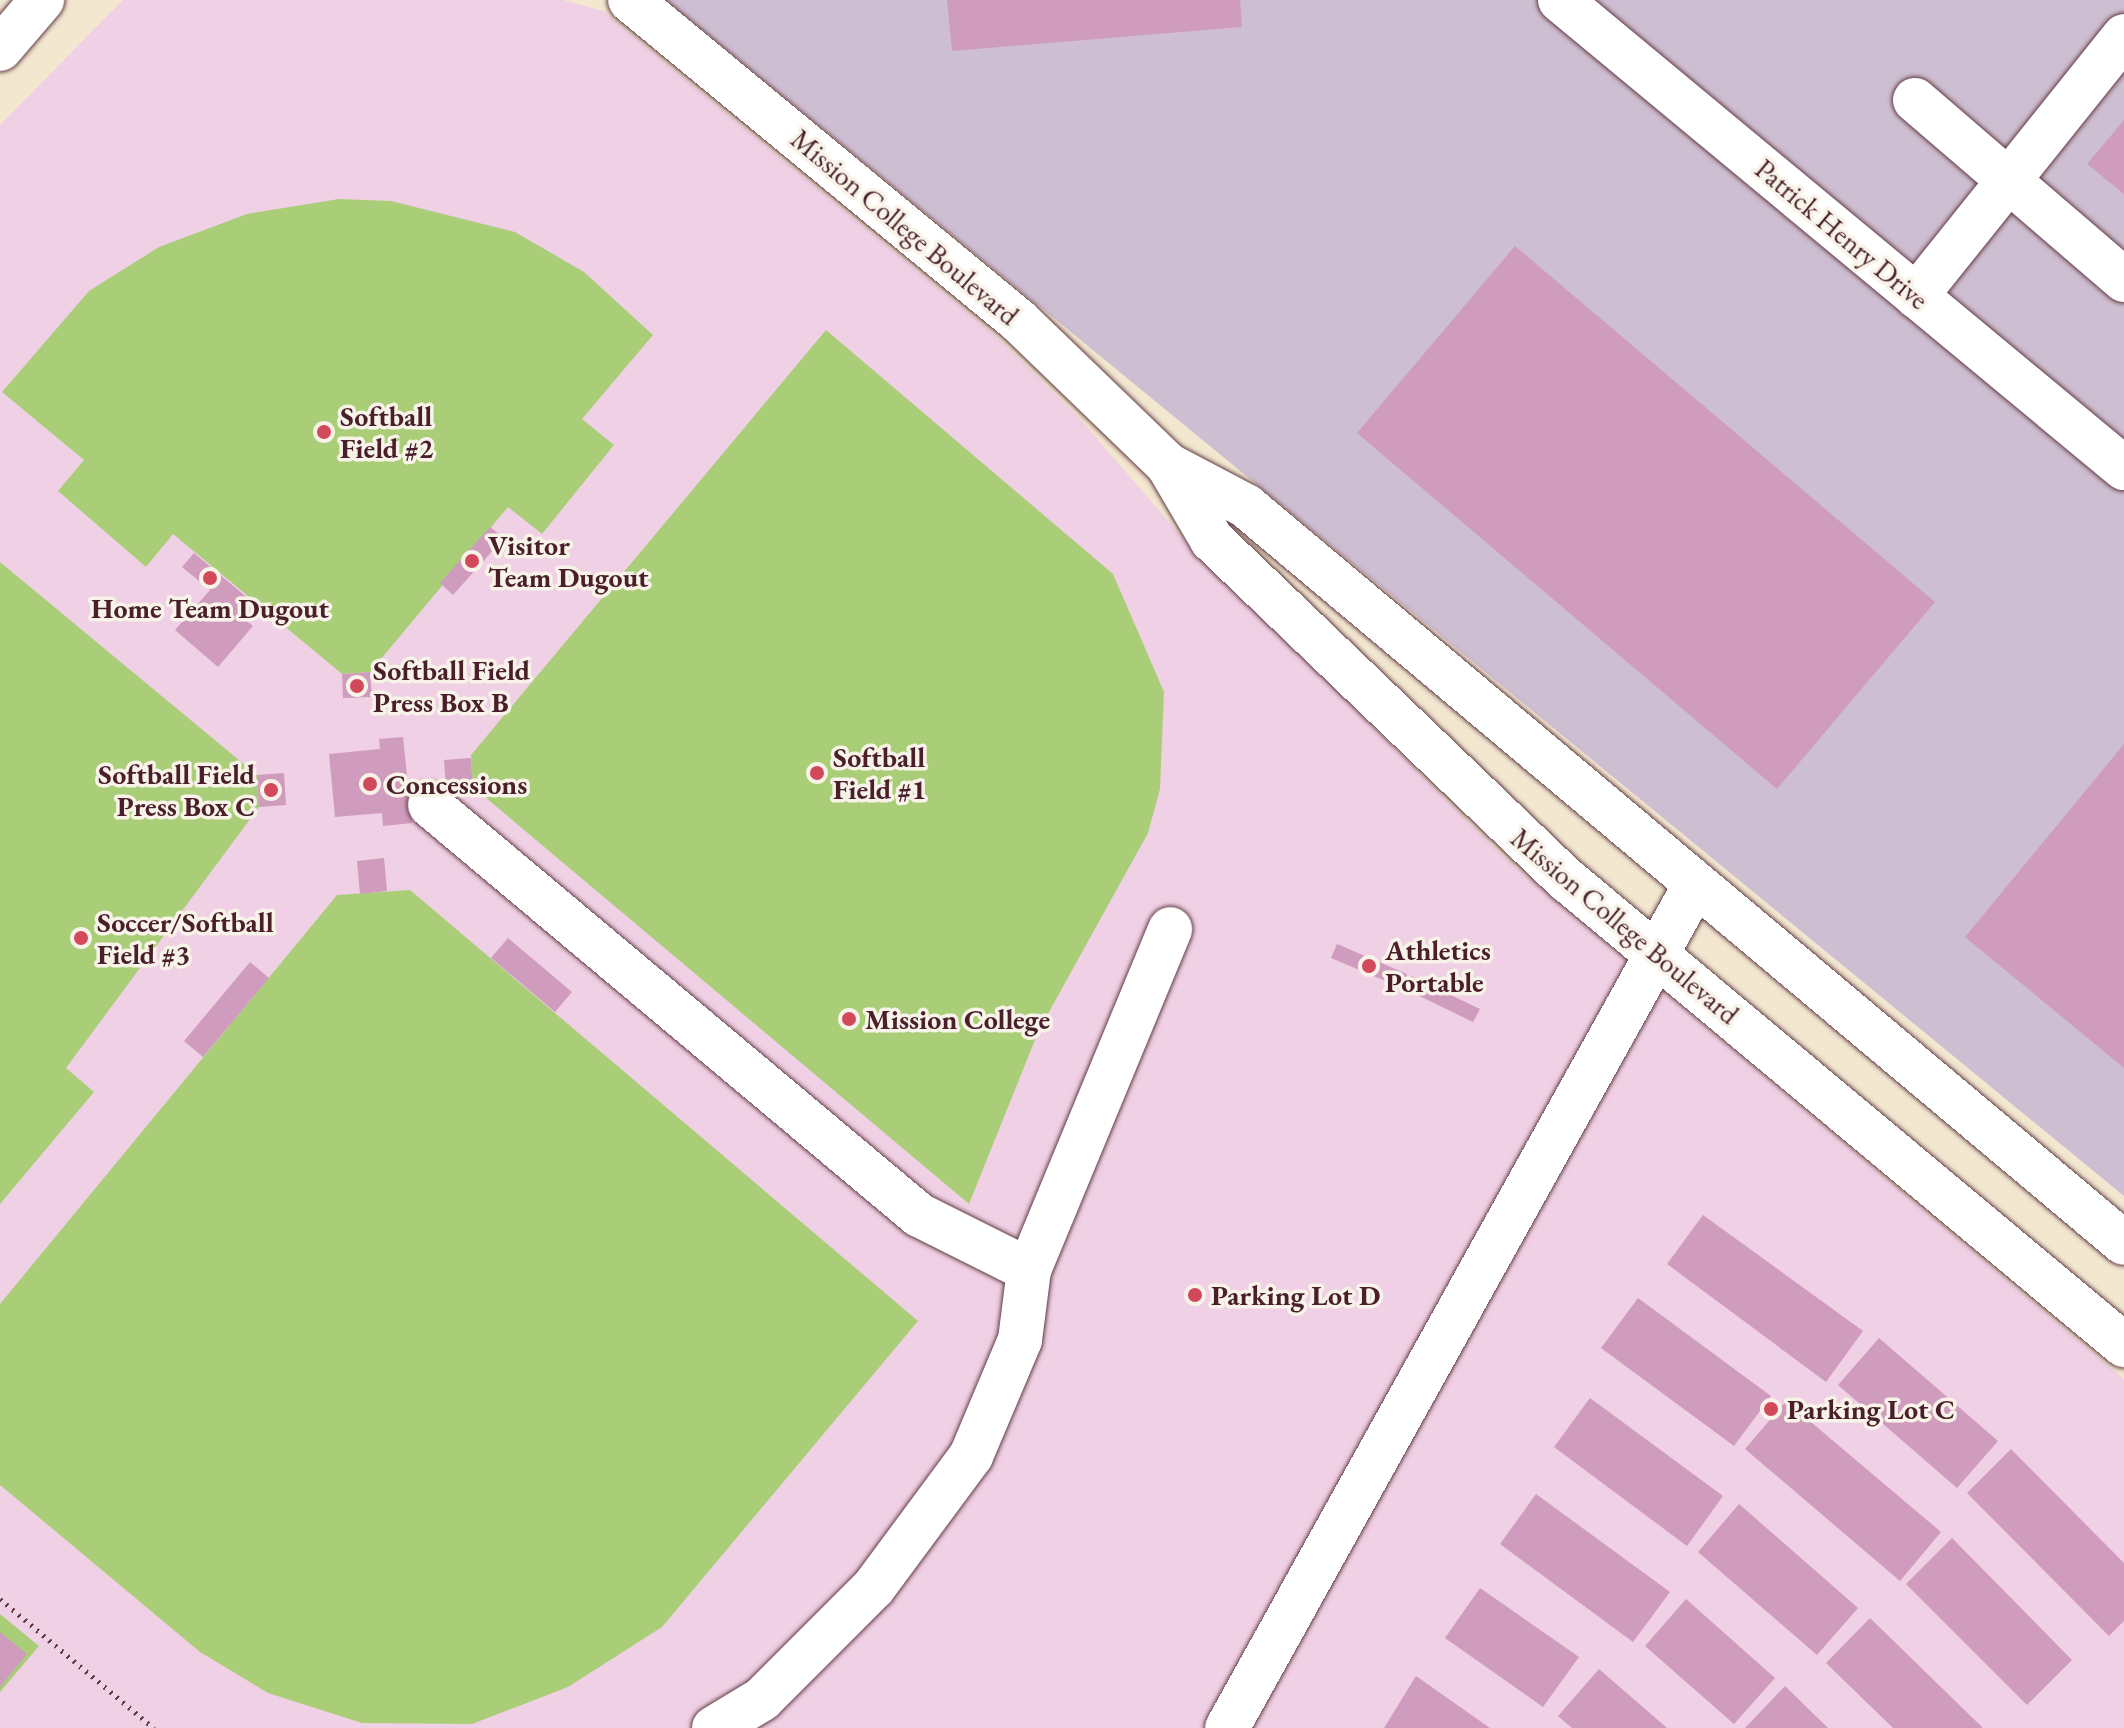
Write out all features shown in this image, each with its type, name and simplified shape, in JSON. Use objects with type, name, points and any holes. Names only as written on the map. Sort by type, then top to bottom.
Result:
[{"type":"street","points":[[0,49],[42,0]]},
{"type":"street","name":"Mission College Boulevard","points":[[630,0],[1019,321],[1168,465],[1212,540],[1448,772],[1653,951],[2124,1345]]},
{"type":"street","name":"Patrick Henry Drive","points":[[1560,0],[2124,468]]},
{"type":"street","points":[[1916,296],[2004,177],[2124,36]]},
{"type":"street","points":[[1915,100],[2124,280]]},
{"type":"street","name":"Mission College Boulevard","points":[[1168,465],[1246,506],[2124,1243]]},
{"type":"street","points":[[430,805],[919,1215],[1029,1270]]},
{"type":"street","points":[[1227,1728],[1653,951],[1695,885]]},
{"type":"street","points":[[714,1728],[762,1699],[874,1587],[971,1456],[1020,1340],[1029,1270],[1170,929]]},
{"type":"path","points":[[0,1599],[154,1728]]},
{"type":"shaded area","name":"Mission College","points":[[123,0],[563,0],[603,11],[995,335],[1080,419],[1188,544],[1501,854],[2124,1379],[2124,1728],[0,1728],[0,125]]},
{"type":"shaded area","points":[[666,0],[2124,0],[2124,1196]]},
{"type":"green space","name":"Softball Field #2","points":[[339,199],[391,201],[515,232],[584,272],[653,335],[582,419],[614,445],[542,534],[508,507],[370,672],[342,674],[173,534],[146,567],[58,491],[84,460],[2,392],[89,291],[159,247],[247,214]]},
{"type":"green space","name":"Softball Field #1","points":[[826,330],[1113,574],[1164,692],[1160,789],[1148,833],[1039,1030],[969,1204],[473,787],[471,755]]},
{"type":"green space","name":"Soccer/Softball Field #3","points":[[0,562],[257,775],[259,807],[66,1068],[94,1092],[0,1204]]},
{"type":"green space","points":[[410,890],[918,1321],[662,1627],[568,1687],[472,1724],[362,1723],[268,1693],[200,1652],[0,1485],[0,1304],[337,895]]},
{"type":"green space","points":[[0,1614],[39,1646],[0,1692]]},
{"type":"building","points":[[947,0],[1240,0],[1242,27],[952,51]]},
{"type":"building","points":[[2124,120],[2124,194],[2087,164]]},
{"type":"building","points":[[1515,246],[1935,602],[1777,789],[1357,433]]},
{"type":"building","name":"Visitor Team Dugout","points":[[490,527],[504,538],[453,595],[440,583]]},
{"type":"building","points":[[194,553],[250,600],[238,614],[253,626],[218,667],[175,630],[210,590],[182,567]]},
{"type":"building","name":"Softball Field Press Box B","points":[[370,672],[372,697],[343,698],[342,674]]},
{"type":"building","name":"Concessions","points":[[403,737],[412,823],[383,826],[382,813],[335,817],[329,754],[380,749],[379,739]]},
{"type":"building","points":[[2124,744],[2124,1068],[1965,937]]},
{"type":"building","points":[[471,758],[473,787],[446,789],[444,760]]},
{"type":"building","name":"Softball Field Press Box C","points":[[284,773],[286,805],[259,807],[257,775]]},
{"type":"building","points":[[384,858],[387,891],[360,894],[357,861]]},
{"type":"building","points":[[508,938],[572,992],[555,1012],[491,958]]},
{"type":"building","name":"Athletics Portable","points":[[1337,944],[1407,974],[1402,988],[1331,958]]},
{"type":"building","points":[[250,962],[269,978],[203,1057],[184,1041]]},
{"type":"building","name":"Athletics Portable","points":[[1411,976],[1480,1009],[1473,1022],[1405,989]]},
{"type":"building","points":[[1703,1215],[1863,1331],[1826,1382],[1667,1264]]},
{"type":"building","points":[[1638,1298],[1771,1396],[1734,1446],[1601,1348]]},
{"type":"building","points":[[1879,1338],[1998,1441],[1957,1488],[1838,1385]]},
{"type":"building","points":[[1590,1398],[1723,1496],[1687,1546],[1554,1447]]},
{"type":"building","points":[[1786,1401],[1941,1532],[1900,1581],[1745,1449]]},
{"type":"building","points":[[2011,1449],[2124,1563],[2124,1621],[2109,1636],[1967,1493]]},
{"type":"building","points":[[1536,1494],[1670,1592],[1633,1642],[1500,1544]]},
{"type":"building","points":[[1739,1504],[1858,1608],[1817,1655],[1698,1552]]},
{"type":"building","points":[[1952,1538],[2072,1660],[2027,1705],[1906,1584]]},
{"type":"building","points":[[1480,1588],[1579,1657],[1543,1707],[1445,1638]]},
{"type":"building","points":[[1686,1599],[1775,1678],[1734,1724],[1645,1646]]},
{"type":"building","points":[[1870,1618],[1983,1728],[1893,1728],[1826,1663]]},
{"type":"building","points":[[0,1632],[27,1654],[0,1687]]},
{"type":"building","points":[[1599,1669],[1667,1728],[1572,1728],[1558,1716]]},
{"type":"building","points":[[1416,1676],[1490,1728],[1384,1728]]},
{"type":"building","points":[[1785,1686],[1828,1728],[1745,1728]]},
{"type":"place","name":"Softball Field #2","points":[[324,432]]},
{"type":"place","name":"Visitor Team Dugout","points":[[472,561]]},
{"type":"place","name":"Home Team Dugout","points":[[210,578]]},
{"type":"place","name":"Softball Field Press Box B","points":[[357,686]]},
{"type":"place","name":"Softball Field #1","points":[[817,773]]},
{"type":"place","name":"Concessions","points":[[370,784]]},
{"type":"place","name":"Softball Field Press Box C","points":[[271,790]]},
{"type":"place","name":"Soccer/Softball Field #3","points":[[81,938]]},
{"type":"place","name":"Athletics Portable","points":[[1369,966]]},
{"type":"place","name":"Mission College","points":[[849,1019]]},
{"type":"place","name":"Parking Lot D","points":[[1195,1295]]},
{"type":"place","name":"Parking Lot C","points":[[1771,1409]]}]
